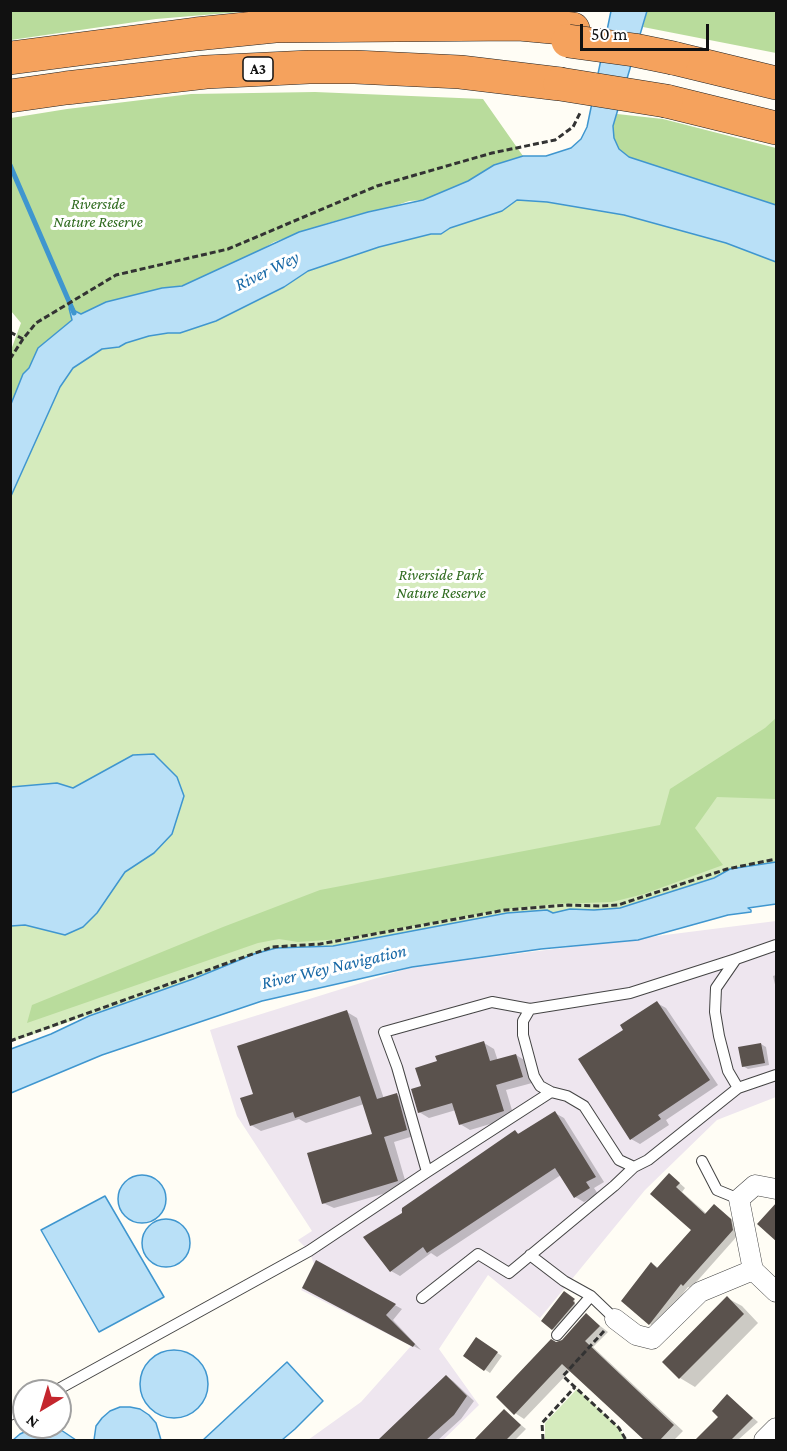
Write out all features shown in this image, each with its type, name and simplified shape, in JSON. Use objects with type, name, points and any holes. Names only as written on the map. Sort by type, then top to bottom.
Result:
[{"type":"highway","points":[[10,58],[254,28],[342,25],[410,26],[571,35],[634,50],[675,51],[777,64]]},
{"type":"highway","points":[[675,51],[777,83]]},
{"type":"highway","name":"A3","points":[[10,96],[149,78],[262,68],[386,68],[507,77],[571,93],[666,101],[777,128]]},
{"type":"street","points":[[777,1188],[755,1185],[739,1199],[753,1270],[777,1292]]},
{"type":"street","points":[[615,1319],[636,1335],[652,1339],[700,1292],[753,1270]]},
{"type":"street","points":[[764,1440],[777,1428]]},
{"type":"lane","points":[[427,1172],[397,1067],[384,1032],[492,1002],[530,1009],[630,993],[777,945]]},
{"type":"lane","points":[[736,958],[716,988],[715,1012],[728,1071],[738,1088]]},
{"type":"lane","points":[[530,1009],[523,1021],[523,1035],[534,1076],[540,1086],[551,1092],[567,1096],[584,1106],[619,1160],[634,1167]]},
{"type":"lane","points":[[422,1298],[478,1254],[509,1273],[634,1167],[648,1160],[738,1088],[777,1075]]},
{"type":"lane","points":[[72,1382],[309,1251],[551,1092]]},
{"type":"lane","points":[[702,1161],[717,1190],[739,1199]]},
{"type":"lane","points":[[530,1255],[564,1281],[591,1296],[615,1319]]},
{"type":"lane","points":[[557,1335],[591,1296]]},
{"type":"path","points":[[10,359],[36,323],[116,275],[228,249],[377,186],[492,153],[555,140],[573,127],[580,114],[571,93]]},
{"type":"path","points":[[10,332],[23,339]]},
{"type":"path","points":[[10,1041],[272,947],[320,944],[505,910],[568,904],[618,905],[727,869],[777,859]]},
{"type":"path","points":[[615,1319],[563,1376],[619,1428],[626,1440]]},
{"type":"path","points":[[543,1440],[542,1424],[575,1387]]},
{"type":"shaded area","points":[[776,921],[776,1097],[717,1120],[645,1190],[540,1318],[488,1275],[439,1349],[479,1405],[443,1440],[308,1440],[361,1402],[411,1346],[301,1290],[314,1264],[309,1251],[298,1240],[312,1231],[237,1116],[210,1030],[412,967]]},
{"type":"green space","points":[[10,11],[252,11],[156,19],[11,40]]},
{"type":"green space","points":[[647,11],[776,11],[776,53],[643,27]]},
{"type":"green space","name":"Riverside Nature Reserve","points":[[315,92],[483,99],[523,156],[494,165],[468,181],[423,200],[409,201],[383,210],[328,223],[274,242],[182,286],[162,288],[106,302],[81,315],[69,308],[72,320],[38,348],[29,368],[23,374],[11,404],[11,350],[21,323],[11,311],[11,118],[191,94]]},
{"type":"green space","points":[[617,114],[663,119],[776,148],[776,205],[629,157],[619,150],[614,138],[613,126]]},
{"type":"green space","name":"Riverside Park Nature Reserve","points":[[517,200],[547,202],[624,215],[726,243],[776,262],[776,862],[730,869],[714,878],[620,908],[570,909],[553,913],[507,913],[333,946],[276,948],[11,1042],[11,496],[60,387],[73,368],[102,349],[119,347],[149,336],[180,333],[216,321],[284,287],[307,271],[379,247],[431,234],[441,234],[450,228],[502,211]]},
{"type":"green space","points":[[776,718],[776,799],[717,797],[695,828],[723,865],[644,894],[612,902],[554,904],[500,910],[341,939],[298,942],[279,939],[258,943],[27,1023],[32,1005],[320,890],[660,825],[670,789],[765,728]]},
{"type":"green space","points":[[577,1389],[619,1428],[626,1440],[545,1440],[545,1423]]},
{"type":"water","name":"River Wey","points":[[611,11],[647,11],[613,126],[614,138],[619,149],[629,157],[776,205],[776,262],[726,243],[624,215],[547,202],[517,200],[502,211],[450,228],[441,234],[431,234],[379,247],[308,271],[284,287],[216,321],[180,333],[149,336],[119,347],[102,349],[73,368],[60,387],[11,496],[11,404],[23,374],[29,368],[38,348],[72,320],[69,308],[72,306],[81,314],[106,302],[162,288],[182,286],[299,232],[368,212],[423,200],[468,181],[494,165],[523,156],[546,156],[571,148],[581,139],[587,127]]},
{"type":"water","points":[[154,754],[177,777],[184,796],[172,834],[154,853],[125,872],[97,913],[83,927],[65,935],[25,925],[11,926],[11,787],[57,783],[73,788],[133,755]]},
{"type":"water","name":"River Wey Navigation","points":[[776,862],[776,904],[748,908],[751,912],[728,915],[638,940],[541,949],[412,967],[262,1001],[102,1055],[11,1093],[11,1049],[89,1016],[193,979],[254,954],[276,948],[333,946],[507,913],[547,910],[553,913],[570,909],[620,908],[714,878],[730,869]]},
{"type":"water","points":[[137,1175],[147,1175],[159,1182],[166,1194],[166,1204],[159,1216],[147,1223],[137,1223],[122,1212],[118,1204],[118,1194],[129,1179]]},
{"type":"water","points":[[105,1196],[164,1297],[99,1332],[41,1230]]},
{"type":"water","points":[[161,1219],[171,1219],[183,1226],[190,1238],[190,1248],[183,1260],[171,1267],[161,1267],[146,1256],[142,1248],[142,1238],[153,1223]]},
{"type":"water","points":[[174,1350],[187,1353],[198,1360],[205,1371],[208,1384],[205,1397],[198,1408],[187,1415],[174,1418],[161,1415],[150,1408],[143,1397],[140,1384],[143,1371],[150,1360],[161,1353]]},
{"type":"water","points":[[287,1362],[323,1401],[295,1429],[282,1440],[203,1440]]},
{"type":"water","points":[[120,1407],[140,1409],[149,1415],[156,1423],[161,1440],[94,1440],[96,1426],[102,1418],[110,1411]]},
{"type":"water","points":[[72,1437],[76,1440],[13,1440]]},
{"type":"building","points":[[657,1001],[710,1080],[658,1115],[661,1119],[630,1140],[578,1059],[623,1030],[620,1025]]},
{"type":"building","points":[[347,1010],[377,1099],[397,1093],[407,1130],[384,1137],[398,1181],[322,1204],[307,1153],[372,1134],[360,1096],[295,1118],[293,1112],[250,1126],[240,1098],[253,1094],[237,1046]]},
{"type":"building","points":[[484,1041],[490,1061],[516,1054],[523,1077],[496,1085],[504,1111],[459,1125],[452,1103],[418,1113],[411,1089],[421,1086],[415,1068],[437,1061],[435,1056]]},
{"type":"building","points":[[761,1043],[765,1063],[742,1067],[738,1047]]},
{"type":"building","points":[[555,1111],[596,1177],[586,1182],[590,1188],[574,1198],[555,1168],[427,1253],[423,1247],[390,1272],[363,1237],[402,1213],[402,1208],[515,1130],[518,1134]]},
{"type":"building","points":[[669,1173],[680,1183],[676,1187],[705,1214],[714,1204],[731,1219],[733,1230],[683,1286],[681,1284],[649,1325],[621,1301],[651,1262],[657,1268],[691,1230],[650,1194]]},
{"type":"building","points":[[777,1202],[777,1242],[757,1224]]},
{"type":"building","points":[[316,1260],[396,1304],[386,1315],[415,1344],[413,1347],[302,1288]]},
{"type":"building","points":[[564,1291],[575,1299],[573,1301],[575,1303],[552,1330],[541,1321]]},
{"type":"building","points":[[727,1296],[744,1314],[679,1379],[662,1362]]},
{"type":"building","points":[[586,1313],[600,1326],[585,1341],[674,1425],[660,1440],[644,1440],[562,1364],[514,1415],[496,1397],[551,1339],[556,1342],[562,1340]]},
{"type":"building","points":[[476,1337],[498,1352],[484,1371],[463,1356]]},
{"type":"building","points":[[446,1375],[467,1396],[454,1415],[426,1440],[378,1440]]},
{"type":"building","points":[[727,1394],[753,1418],[731,1440],[695,1440],[718,1417],[712,1411]]},
{"type":"building","points":[[504,1409],[521,1425],[506,1440],[474,1440]]},
{"type":"waterway","points":[[10,165],[74,313]]}]
